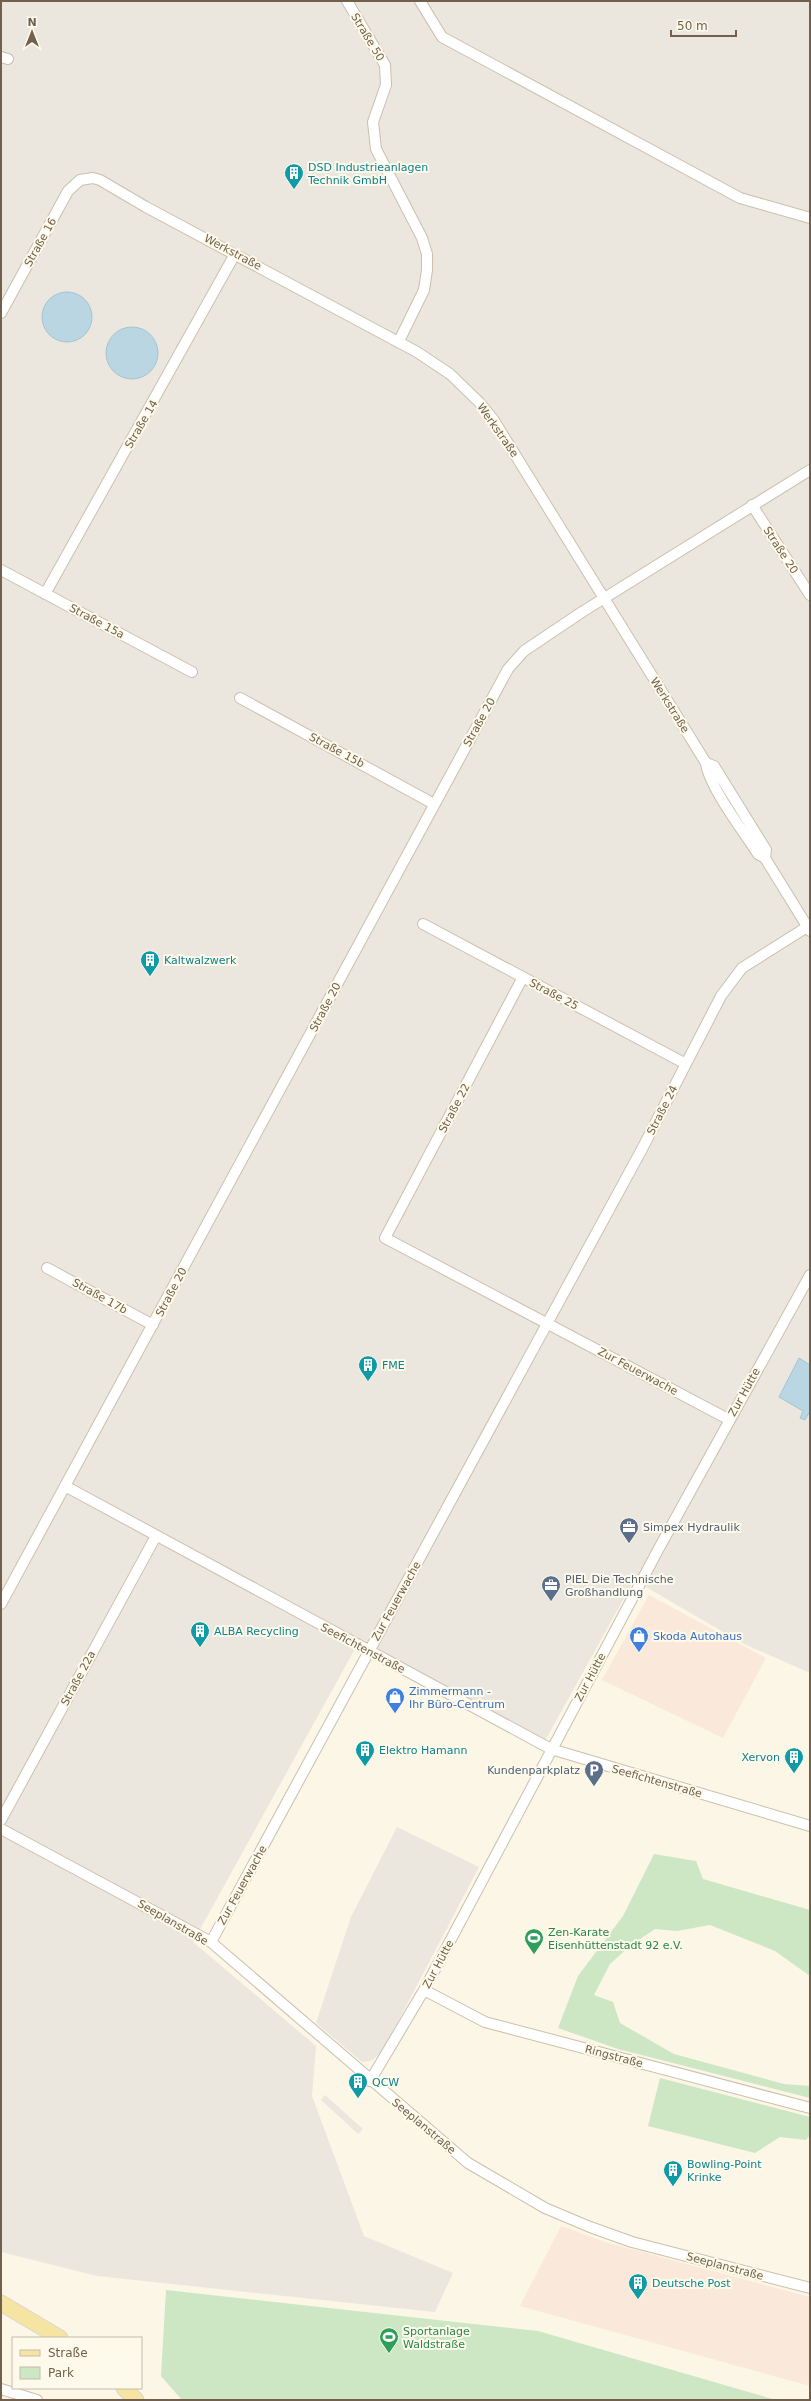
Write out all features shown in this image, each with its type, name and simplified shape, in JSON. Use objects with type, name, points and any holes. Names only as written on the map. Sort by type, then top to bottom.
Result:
[{"type":"main road","points":[[1,2303],[16,2310],[58,2337]]},
{"type":"main road","points":[[125,2389],[136,2400]]},
{"type":"street","name":"Straße 50","points":[[347,1],[380,54],[386,75],[386,85],[372,122],[372,131],[376,149],[422,238],[427,254],[424,290],[399,341]]},
{"type":"street","points":[[420,1],[442,37],[740,198],[810,218]]},
{"type":"street","name":"Werkstraße","points":[[87,178],[100,180],[146,207],[399,341],[450,374],[479,402],[493,419],[706,763],[707,771],[724,801],[758,854],[765,858],[809,929]]},
{"type":"street","name":"Straße 16","points":[[1,313],[68,191],[74,184],[87,178]]},
{"type":"street","name":"Straße 14","points":[[45,594],[235,254]]},
{"type":"street","name":"Straße 20","points":[[1,1604],[508,669],[524,650],[752,505],[810,470]]},
{"type":"street","name":"Straße 20","points":[[752,505],[810,595]]},
{"type":"street","name":"Straße 15a","points":[[1,570],[192,672]]},
{"type":"street","name":"Straße 15b","points":[[240,698],[434,804]]},
{"type":"street","name":"Straße 25","points":[[423,924],[686,1064]]},
{"type":"street","name":"Straße 24","points":[[548,1322],[721,996],[739,973],[809,929]]},
{"type":"street","name":"Straße 22","points":[[385,1238],[523,977]]},
{"type":"street","name":"Zur Feuerwache","points":[[385,1238],[548,1322],[728,1419]]},
{"type":"street","name":"Straße 17b","points":[[47,1268],[153,1325]]},
{"type":"street","name":"Zur Hütte","points":[[370,2081],[424,1990],[728,1419],[810,1275]]},
{"type":"street","name":"Zur Feuerwache","points":[[210,1942],[548,1322]]},
{"type":"street","name":"Seefichtenstraße","points":[[65,1486],[551,1749],[810,1826]]},
{"type":"street","name":"Straße 22a","points":[[1,1820],[156,1536]]},
{"type":"street","name":"Seeplanstraße","points":[[1,1829],[210,1942],[370,2081],[468,2163],[545,2208],[590,2228],[632,2242],[810,2288]]},
{"type":"street","name":"Ringstraße","points":[[424,1990],[485,2022],[810,2108]]},
{"type":"street","points":[[1,2388],[37,2400]]},
{"type":"shaded area","points":[[1,1],[810,1],[810,1673],[742,1643],[634,1580],[540,1750],[356,1647],[193,1942],[316,2046],[312,2096],[364,2236],[453,2273],[435,2312],[97,2276],[1,2252]]},
{"type":"shaded area","name":"Skoda Autohaus","points":[[649,1595],[766,1658],[723,1738],[602,1680]]},
{"type":"shaded area","points":[[397,1827],[479,1867],[382,2052],[371,2061],[362,2062],[316,2023],[351,1917]]},
{"type":"shaded area","points":[[325,2095],[363,2129],[358,2134],[321,2100]]},
{"type":"shaded area","points":[[561,2226],[605,2242],[810,2297],[810,2386],[520,2306]]},
{"type":"green space","points":[[654,1854],[696,1861],[703,1879],[810,1910],[810,1976],[775,1951],[710,1925],[677,1931],[655,1929],[630,1946],[610,1964],[594,1995],[613,2002],[620,2023],[674,2054],[784,2084],[810,2086],[810,2098],[618,2049],[558,2028],[578,1976],[623,1916]]},
{"type":"green space","points":[[660,2078],[810,2117],[810,2135],[806,2140],[780,2137],[755,2153],[648,2126]]},
{"type":"green space","name":"Sportanlage Waldstraße","points":[[166,2290],[538,2331],[776,2400],[182,2400],[161,2376]]},
{"type":"water","points":[[62,292],[72,292],[85,299],[92,312],[92,322],[85,335],[72,342],[62,342],[53,338],[46,331],[42,322],[42,312],[46,303],[53,296]]},
{"type":"water","points":[[132,327],[142,329],[150,335],[156,343],[158,353],[156,363],[150,371],[142,377],[132,379],[122,377],[114,371],[108,363],[106,353],[108,343],[114,335],[122,329]]},
{"type":"water","points":[[799,1358],[810,1365],[810,1411],[805,1420],[800,1418],[803,1411],[779,1397]]},
{"type":"place","name":"DSD Industrieanlagen Technik GmbH","points":[[294,190]]},
{"type":"place","name":"Kaltwalzwerk","points":[[150,977]]},
{"type":"place","name":"FME","points":[[368,1382]]},
{"type":"place","name":"Simpex Hydraulik","points":[[629,1544]]},
{"type":"place","name":"PIEL Die Technische Großhandlung","points":[[551,1602]]},
{"type":"place","name":"ALBA Recycling","points":[[200,1648]]},
{"type":"place","name":"Skoda Autohaus","points":[[639,1653]]},
{"type":"place","name":"Zimmermann - Ihr Büro-Centrum","points":[[395,1714]]},
{"type":"place","name":"Elektro Hamann","points":[[365,1767]]},
{"type":"place","name":"Xervon","points":[[794,1774]]},
{"type":"place","name":"Kundenparkplatz","points":[[594,1787]]},
{"type":"place","name":"Zen-Karate Eisenhüttenstadt 92 e.V.","points":[[534,1955]]},
{"type":"place","name":"QCW","points":[[358,2099]]},
{"type":"place","name":"Bowling-Point Krinke","points":[[673,2187]]},
{"type":"place","name":"Deutsche Post","points":[[638,2300]]},
{"type":"place","name":"Sportanlage Waldstraße","points":[[389,2354]]}]
